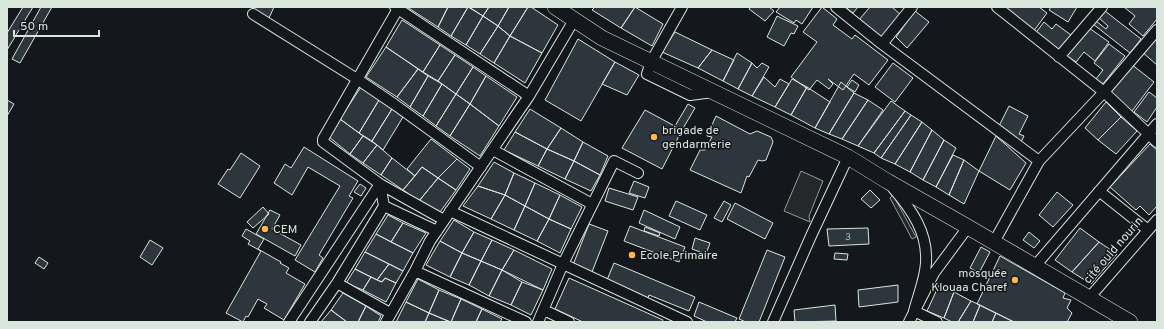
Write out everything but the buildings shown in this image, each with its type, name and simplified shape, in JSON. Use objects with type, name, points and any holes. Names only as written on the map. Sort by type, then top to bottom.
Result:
[{"type":"main road","points":[[555,7],[602,38],[848,157],[1130,322]]},
{"type":"street","points":[[651,62],[682,7]]},
{"type":"street","points":[[836,7],[882,44],[1039,161]]},
{"type":"street","points":[[882,44],[912,7]]},
{"type":"street","points":[[997,7],[1104,92],[1157,142]]},
{"type":"street","points":[[444,220],[380,184],[323,142],[323,138],[397,8],[529,96]]},
{"type":"street","points":[[1059,57],[1097,9]]},
{"type":"street","points":[[253,14],[357,79],[481,166]]},
{"type":"street","points":[[337,283],[388,318],[437,230],[529,96],[574,20]]},
{"type":"street","points":[[994,242],[1039,161],[1104,92],[1157,30]]},
{"type":"street","points":[[1034,266],[1157,124]]},
{"type":"street","points":[[493,150],[592,204]]},
{"type":"street","points":[[773,322],[848,157]]},
{"type":"street","points":[[538,322],[563,264],[614,161],[638,173]]},
{"type":"street","points":[[887,181],[907,205],[916,219],[922,230],[925,244],[926,264],[914,311]]},
{"type":"street","points":[[310,322],[337,283],[384,206],[380,184]]},
{"type":"street","points":[[289,322],[380,184]]},
{"type":"street","points":[[1099,190],[1148,230]]},
{"type":"street","points":[[384,206],[437,230]]},
{"type":"street","points":[[450,211],[687,322]]},
{"type":"street","name":"cité ould nourin","points":[[1090,298],[1157,220]]},
{"type":"street","points":[[909,322],[934,273],[968,226]]},
{"type":"street","points":[[415,271],[526,322]]},
{"type":"street","points":[[544,310],[570,322]]},
{"type":"street","points":[[914,311],[937,322]]},
{"type":"shaded area","points":[[801,171],[823,181],[809,216],[810,222],[784,211]]},
{"type":"shaded area","points":[[893,195],[916,237],[912,239],[890,198]]},
{"type":"place","name":"brigade de gendarmerie","points":[[654,137]]},
{"type":"place","name":"CEM","points":[[265,229]]},
{"type":"place","name":"Ecole Primaire","points":[[632,255]]},
{"type":"place","name":"mosquée Klouaa Charef","points":[[1015,280]]}]
